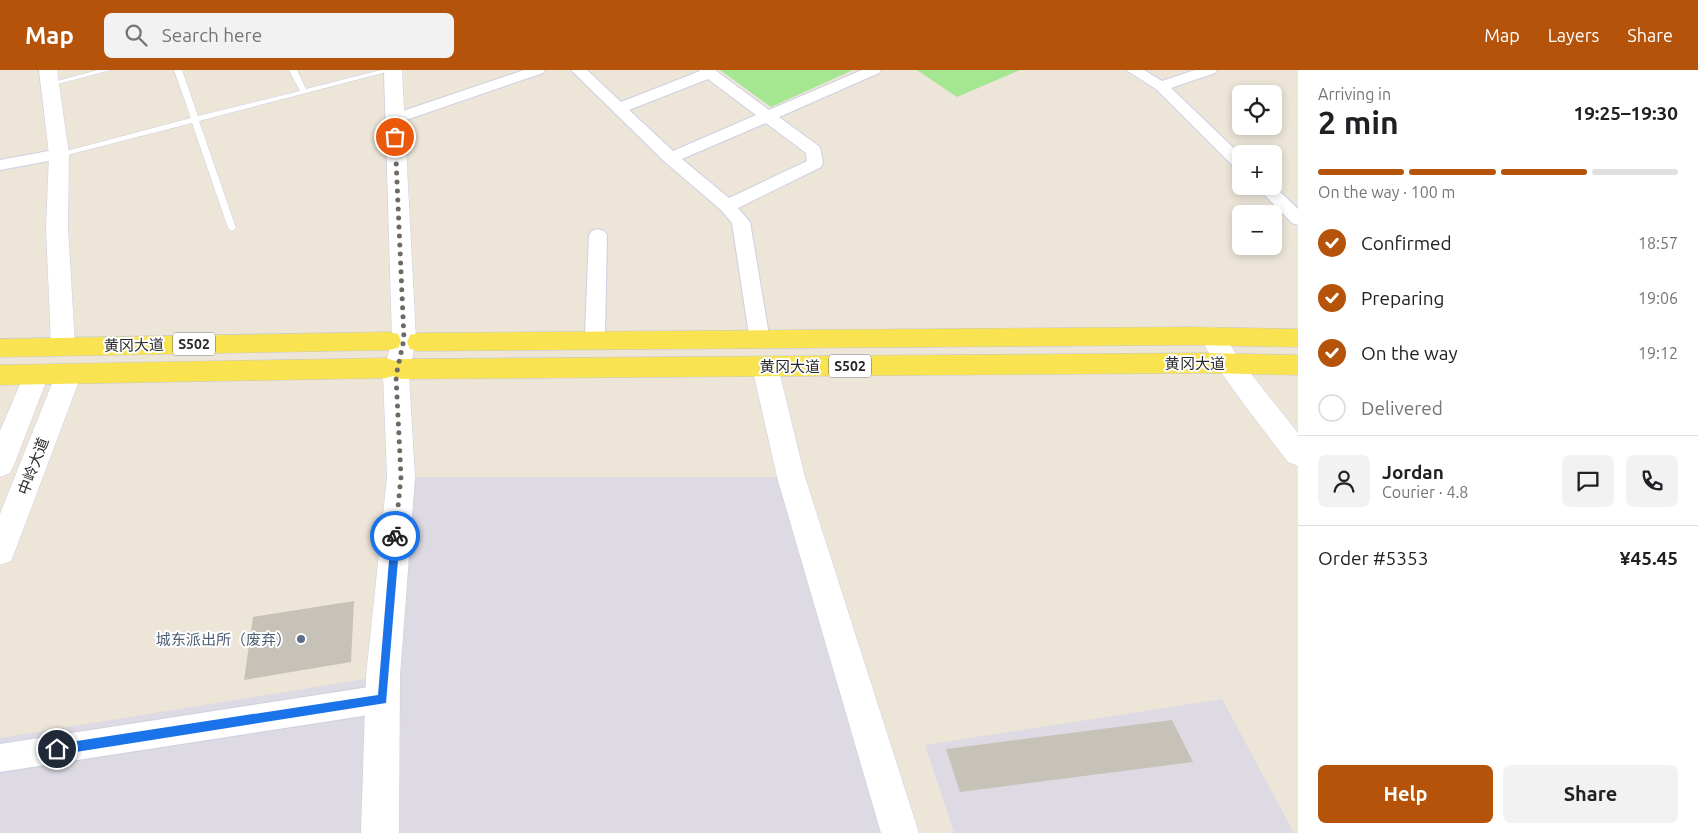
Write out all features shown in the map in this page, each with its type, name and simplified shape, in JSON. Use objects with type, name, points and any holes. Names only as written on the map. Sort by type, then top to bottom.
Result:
[{"type":"main road","name":"黄冈大道","points":[[0,348],[404,341],[1179,336],[1298,338]]},
{"type":"main road","name":"黄冈大道","points":[[0,375],[394,369],[1194,363],[1298,365]]},
{"type":"street","points":[[380,833],[382,699],[401,477],[396,376],[404,341],[391,70]]},
{"type":"street","points":[[394,119],[538,70]]},
{"type":"street","points":[[578,70],[672,158],[727,206],[741,222],[759,335]]},
{"type":"street","points":[[672,158],[874,70]]},
{"type":"street","points":[[1133,70],[1161,86],[1232,155]]},
{"type":"street","points":[[1161,86],[1210,70]]},
{"type":"street","points":[[619,108],[708,71],[814,151],[815,163],[727,206]]},
{"type":"street","points":[[49,77],[59,154],[57,228],[63,345]]},
{"type":"street","points":[[0,165],[59,154]]},
{"type":"street","points":[[1273,195],[1298,219]]},
{"type":"street","points":[[595,336],[598,235]]},
{"type":"street","points":[[1211,336],[1231,367],[1298,454]]},
{"type":"street","points":[[766,371],[791,477],[900,833]]},
{"type":"street","name":"中岭大道","points":[[0,551],[66,381]]},
{"type":"street","name":"中岭大道","points":[[0,465],[33,382]]},
{"type":"street","points":[[0,758],[382,699]]},
{"type":"lane","points":[[49,77],[107,70]]},
{"type":"lane","points":[[178,70],[232,228]]},
{"type":"lane","points":[[293,70],[304,92]]},
{"type":"lane","points":[[59,154],[391,70]]},
{"type":"shaded area","points":[[401,477],[791,477],[900,833],[0,833],[0,738],[383,676]]},
{"type":"shaded area","points":[[1222,699],[1294,833],[954,833],[925,745]]},
{"type":"green space","points":[[720,70],[853,70],[771,107]]},
{"type":"green space","points":[[917,70],[1020,70],[957,97]]},
{"type":"building","name":"城东派出所（废弃）","points":[[354,601],[351,662],[244,680],[253,617]]},
{"type":"building","points":[[1172,720],[1193,762],[960,792],[946,749]]},
{"type":"way so far","points":[[395,137],[404,339],[396,376],[401,477],[395,536]]},
{"type":"place","name":"城东派出所（废弃）","points":[[301,639]]},
{"type":"route","points":[[57,749],[382,699],[395,536]]}]
